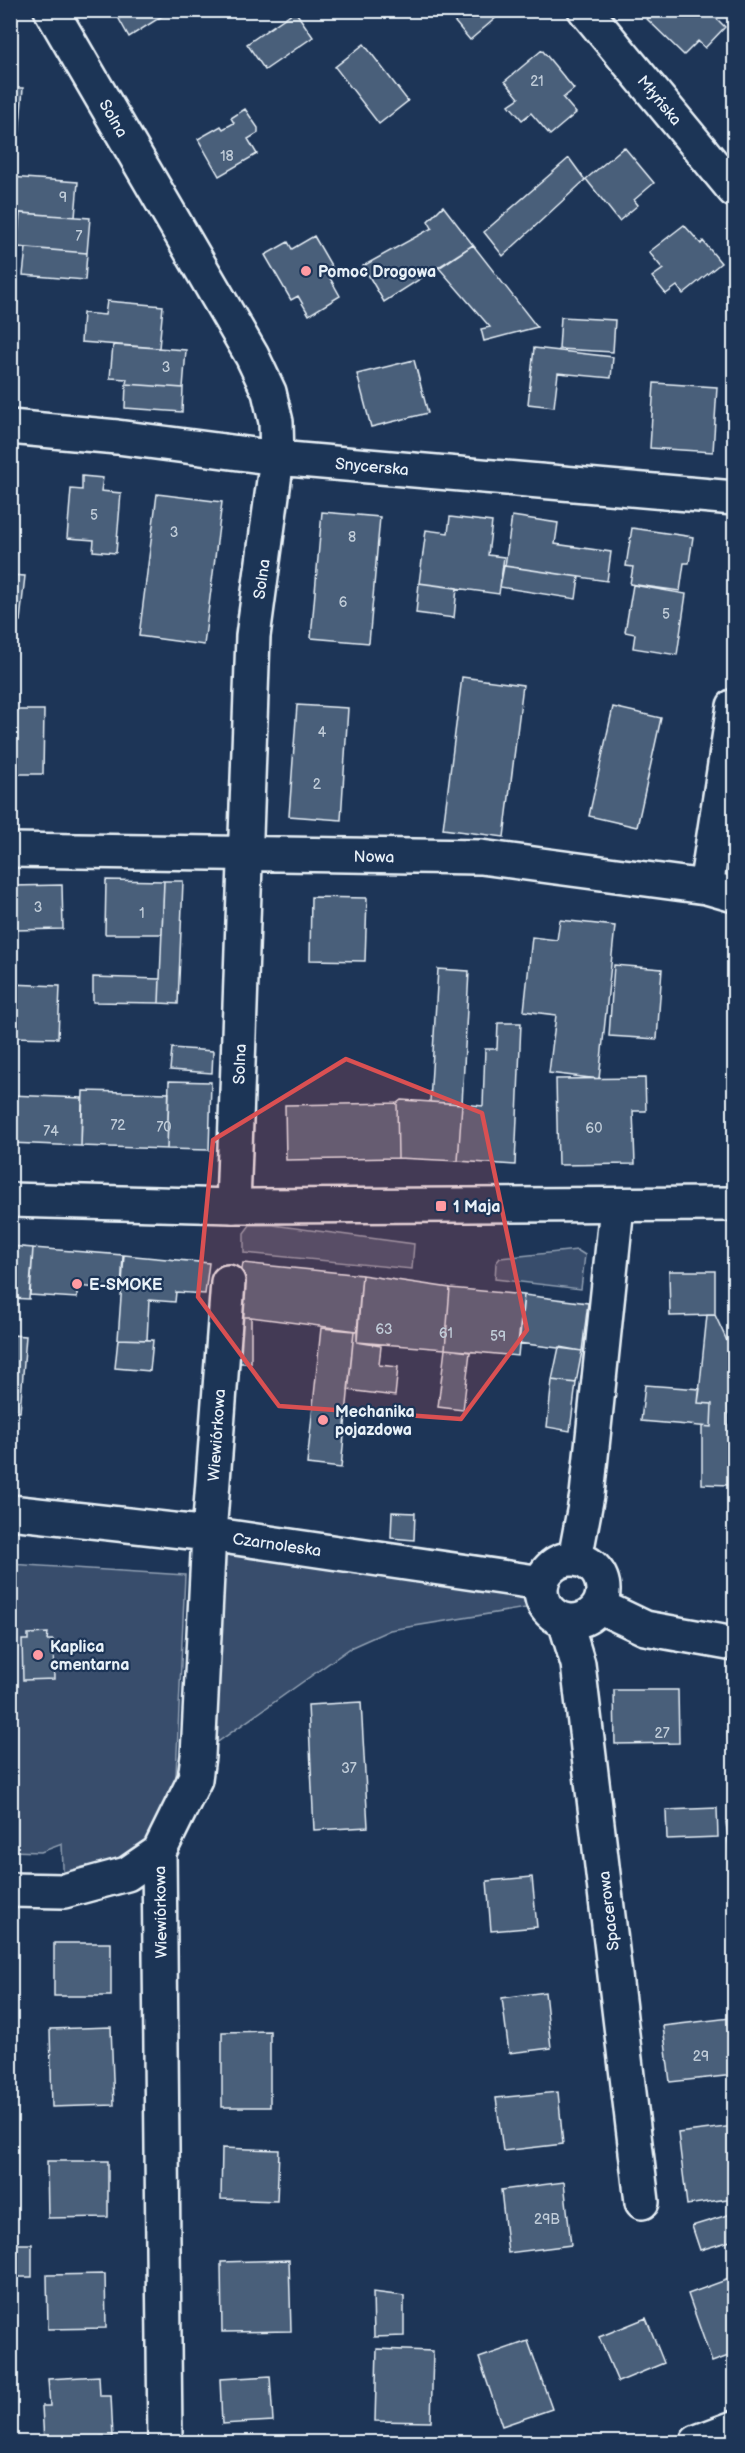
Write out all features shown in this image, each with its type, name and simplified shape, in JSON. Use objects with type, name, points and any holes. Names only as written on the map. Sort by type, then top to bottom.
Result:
[{"type":"street","name":"Solna","points":[[51,10],[252,357],[269,392],[276,422],[277,458],[253,636],[248,854],[233,1206]]},
{"type":"street","name":"Młyńska","points":[[585,10],[735,190]]},
{"type":"street","name":"Snycerska","points":[[10,428],[117,437],[277,458],[735,498]]},
{"type":"street","points":[[720,891],[735,706]]},
{"type":"street","name":"Nowa","points":[[10,850],[481,857],[720,891]]},
{"type":"street","points":[[10,1200],[233,1206],[735,1204]]},
{"type":"street","points":[[575,1559],[587,1495],[617,1206]]},
{"type":"street","name":"Wiewiórkowa","points":[[165,2442],[159,1852],[195,1779],[200,1740],[209,1534],[228,1282]]},
{"type":"street","name":"Czarnoleska","points":[[10,1512],[209,1534],[542,1583]]},
{"type":"street","points":[[575,1559],[595,1568],[601,1578],[604,1592],[599,1606],[588,1618],[577,1622],[565,1621],[550,1613],[544,1605],[542,1583],[546,1573],[555,1564],[575,1559]]},
{"type":"street","points":[[599,1606],[645,1628],[735,1644]]},
{"type":"street","name":"Spacerowa","points":[[565,1621],[578,1664],[642,2202]]},
{"type":"street","points":[[10,1890],[64,1892],[127,1874],[159,1852]]},
{"type":"street","points":[[697,2442],[735,2428]]},
{"type":"highlighted area","points":[[346,1059],[482,1113],[527,1330],[461,1419],[279,1406],[198,1297],[213,1140]]},
{"type":"shaded area","points":[[250,1225],[273,1225],[414,1244],[412,1269],[244,1253],[244,1233]]},
{"type":"shaded area","points":[[577,1250],[585,1255],[581,1289],[495,1279],[496,1263],[500,1258]]},
{"type":"shaded area","points":[[209,1534],[542,1596],[544,1605],[390,1630],[352,1647],[198,1756]]},
{"type":"shaded area","points":[[10,1564],[185,1575],[176,1775],[198,1756],[159,1852],[64,1891],[62,1844],[41,1852],[11,1851]]},
{"type":"building","points":[[114,10],[172,10],[129,37]]},
{"type":"building","points":[[445,10],[505,10],[470,40]]},
{"type":"building","points":[[656,10],[708,10],[725,27],[705,48],[698,41],[684,55],[647,19]]},
{"type":"building","points":[[295,11],[313,37],[265,70],[247,44]]},
{"type":"building","points":[[364,44],[408,101],[379,124],[335,67]]},
{"type":"building","points":[[542,50],[574,89],[563,98],[576,113],[550,135],[531,113],[522,120],[509,105],[519,98],[505,81]]},
{"type":"building","points":[[10,88],[23,88],[19,137],[10,136]]},
{"type":"building","points":[[245,109],[258,128],[258,133],[248,139],[257,154],[219,176],[198,139],[221,126],[223,129],[234,123],[231,118]]},
{"type":"building","points":[[624,147],[654,183],[634,200],[638,205],[619,221],[586,179]]},
{"type":"building","points":[[569,158],[585,180],[503,256],[484,232]]},
{"type":"building","points":[[10,177],[78,182],[75,217],[10,212]]},
{"type":"building","points":[[443,206],[473,245],[384,302],[363,266],[432,228],[428,221]]},
{"type":"building","points":[[20,213],[90,218],[87,253],[17,247]]},
{"type":"building","points":[[684,225],[701,244],[703,241],[721,263],[683,294],[677,286],[666,294],[652,277],[663,269],[649,252]]},
{"type":"building","points":[[314,236],[336,274],[330,278],[340,296],[309,315],[298,296],[291,300],[265,255],[288,242],[292,249]]},
{"type":"building","points":[[473,245],[537,327],[484,341],[481,329],[490,327],[439,268]]},
{"type":"building","points":[[26,248],[87,253],[85,280],[23,275]]},
{"type":"building","points":[[107,301],[163,306],[159,348],[81,342],[83,313],[105,315]]},
{"type":"building","points":[[561,317],[615,320],[613,352],[559,349]]},
{"type":"building","points":[[113,345],[186,350],[183,388],[126,384],[127,379],[110,378]]},
{"type":"building","points":[[534,348],[613,357],[611,378],[558,373],[554,407],[528,404]]},
{"type":"building","points":[[414,360],[428,413],[371,427],[357,374]]},
{"type":"building","points":[[654,383],[717,387],[713,452],[650,448]]},
{"type":"building","points":[[126,384],[183,388],[182,412],[125,408]]},
{"type":"building","points":[[82,476],[103,478],[101,491],[121,493],[116,553],[93,551],[94,540],[67,538],[71,489],[82,490]]},
{"type":"building","points":[[157,494],[222,502],[204,645],[139,636]]},
{"type":"building","points":[[322,512],[380,517],[369,643],[311,638]]},
{"type":"building","points":[[512,516],[558,523],[555,544],[611,552],[607,581],[505,566]]},
{"type":"building","points":[[450,517],[492,522],[488,555],[504,557],[499,594],[419,583],[426,530],[448,533]]},
{"type":"building","points":[[632,528],[693,537],[689,563],[684,563],[680,591],[630,584],[633,567],[626,566]]},
{"type":"building","points":[[504,566],[579,577],[576,599],[500,587]]},
{"type":"building","points":[[10,575],[25,576],[20,621],[10,620]]},
{"type":"building","points":[[419,583],[457,588],[454,618],[416,613]]},
{"type":"building","points":[[633,585],[686,594],[677,655],[633,648],[635,634],[625,632]]},
{"type":"building","points":[[462,677],[523,685],[504,837],[443,829]]},
{"type":"building","points":[[297,705],[348,708],[341,820],[289,816]]},
{"type":"building","points":[[613,707],[661,718],[637,827],[589,816]]},
{"type":"building","points":[[10,710],[44,710],[43,774],[10,774]]},
{"type":"building","points":[[106,880],[164,881],[162,934],[105,934]]},
{"type":"building","points":[[164,881],[183,881],[178,1004],[159,1003]]},
{"type":"building","points":[[62,885],[63,929],[13,930],[12,886]]},
{"type":"building","points":[[311,897],[367,898],[365,961],[310,960]]},
{"type":"building","points":[[560,920],[615,926],[599,1079],[549,1073],[556,1015],[524,1011],[532,937],[557,940]]},
{"type":"building","points":[[614,965],[662,969],[657,1039],[609,1036]]},
{"type":"building","points":[[438,969],[469,971],[462,1104],[430,1102]]},
{"type":"building","points":[[93,977],[160,979],[159,1003],[93,1002]]},
{"type":"building","points":[[10,984],[60,986],[58,1038],[10,1037]]},
{"type":"building","points":[[498,1023],[521,1023],[515,1165],[458,1161],[462,1104],[483,1106],[485,1049],[497,1049]]},
{"type":"building","points":[[172,1048],[213,1051],[212,1073],[170,1070]]},
{"type":"building","points":[[645,1078],[646,1111],[633,1111],[635,1164],[558,1165],[556,1079]]},
{"type":"building","points":[[169,1081],[211,1082],[209,1150],[167,1149]]},
{"type":"building","points":[[83,1091],[169,1093],[167,1149],[81,1146]]},
{"type":"building","points":[[10,1095],[82,1098],[81,1146],[10,1143]]},
{"type":"building","points":[[401,1100],[462,1104],[458,1161],[398,1158],[397,1103]]},
{"type":"building","points":[[397,1103],[398,1158],[286,1160],[285,1105]]},
{"type":"building","points":[[10,1246],[33,1248],[29,1299],[10,1298]]},
{"type":"building","points":[[33,1248],[123,1255],[121,1290],[77,1286],[77,1298],[30,1295]]},
{"type":"building","points":[[124,1255],[209,1263],[205,1294],[176,1292],[175,1302],[149,1300],[147,1340],[118,1339]]},
{"type":"building","points":[[243,1263],[362,1275],[357,1331],[251,1317],[233,1317]]},
{"type":"building","points":[[669,1271],[715,1271],[715,1315],[670,1316]]},
{"type":"building","points":[[362,1275],[450,1288],[445,1349],[357,1342]]},
{"type":"building","points":[[450,1288],[524,1295],[518,1356],[445,1349]]},
{"type":"building","points":[[524,1295],[588,1303],[582,1351],[518,1343]]},
{"type":"building","points":[[707,1315],[715,1315],[728,1343],[729,1485],[702,1484],[702,1426],[711,1427],[712,1404],[698,1403]]},
{"type":"building","points":[[233,1317],[251,1317],[251,1363],[234,1363]]},
{"type":"building","points":[[321,1328],[354,1331],[341,1468],[307,1464]]},
{"type":"building","points":[[354,1331],[357,1331],[357,1342],[381,1346],[379,1365],[398,1367],[395,1396],[348,1390]]},
{"type":"building","points":[[10,1335],[26,1336],[20,1412],[10,1411]]},
{"type":"building","points":[[118,1339],[153,1340],[150,1371],[115,1368]]},
{"type":"building","points":[[559,1347],[582,1351],[576,1383],[552,1380]]},
{"type":"building","points":[[445,1349],[470,1352],[463,1410],[438,1407]]},
{"type":"building","points":[[552,1380],[576,1383],[570,1431],[547,1427]]},
{"type":"building","points":[[645,1385],[700,1389],[698,1403],[712,1404],[711,1427],[641,1421]]},
{"type":"building","points":[[392,1512],[415,1513],[414,1540],[391,1538]]},
{"type":"building","name":"Kaplica cmentarna","points":[[48,1633],[47,1640],[53,1640],[54,1679],[23,1680],[22,1640],[28,1640],[28,1634]]},
{"type":"building","points":[[727,1677],[734,1677],[734,1740],[728,1740]]},
{"type":"building","points":[[614,1690],[678,1690],[679,1743],[615,1744]]},
{"type":"building","points":[[361,1702],[368,1827],[314,1830],[308,1705]]},
{"type":"building","points":[[734,1794],[734,1817],[731,1817],[729,1795]]},
{"type":"building","points":[[717,1808],[718,1837],[667,1839],[666,1810]]},
{"type":"building","points":[[734,1821],[734,1863],[731,1864],[726,1822]]},
{"type":"building","points":[[532,1877],[537,1927],[491,1931],[487,1881]]},
{"type":"building","points":[[54,1943],[111,1943],[111,1996],[54,1996]]},
{"type":"building","points":[[545,1992],[551,2048],[509,2053],[502,1998]]},
{"type":"building","points":[[730,2018],[732,2036],[734,2036],[734,2075],[670,2082],[663,2026]]},
{"type":"building","points":[[111,2027],[114,2105],[52,2107],[50,2029]]},
{"type":"building","points":[[270,2031],[270,2107],[222,2107],[222,2032]]},
{"type":"building","points":[[558,2092],[563,2144],[503,2151],[496,2098]]},
{"type":"building","points":[[734,2126],[734,2198],[687,2205],[678,2133]]},
{"type":"building","points":[[222,2148],[279,2150],[277,2201],[221,2199]]},
{"type":"building","points":[[47,2161],[108,2161],[108,2217],[48,2218]]},
{"type":"building","points":[[564,2182],[571,2245],[508,2253],[501,2190]]},
{"type":"building","points":[[734,2213],[734,2240],[700,2250],[692,2226]]},
{"type":"building","points":[[10,2244],[32,2244],[32,2277],[10,2277]]},
{"type":"building","points":[[289,2260],[291,2331],[222,2332],[221,2262]]},
{"type":"building","points":[[105,2274],[106,2328],[48,2329],[47,2275]]},
{"type":"building","points":[[734,2277],[734,2354],[712,2362],[688,2294]]},
{"type":"building","points":[[373,2292],[404,2296],[404,2336],[374,2337]]},
{"type":"building","points":[[646,2318],[664,2363],[618,2382],[599,2337]]},
{"type":"building","points":[[528,2341],[552,2409],[502,2426],[479,2358]]},
{"type":"building","points":[[377,2349],[433,2351],[431,2422],[375,2421]]},
{"type":"building","points":[[99,2376],[100,2396],[111,2396],[113,2437],[44,2441],[42,2406],[50,2406],[48,2379]]},
{"type":"building","points":[[270,2376],[273,2421],[222,2424],[220,2379]]},
{"type":"place","name":"Pomoc Drogowa","points":[[306,271]]},
{"type":"place","name":"1 Maja","points":[[441,1206]]},
{"type":"place","name":"E-SMOKE","points":[[77,1284]]},
{"type":"place","name":"Mechanika pojazdowa","points":[[323,1420]]},
{"type":"place","name":"Kaplica cmentarna","points":[[38,1655]]}]
